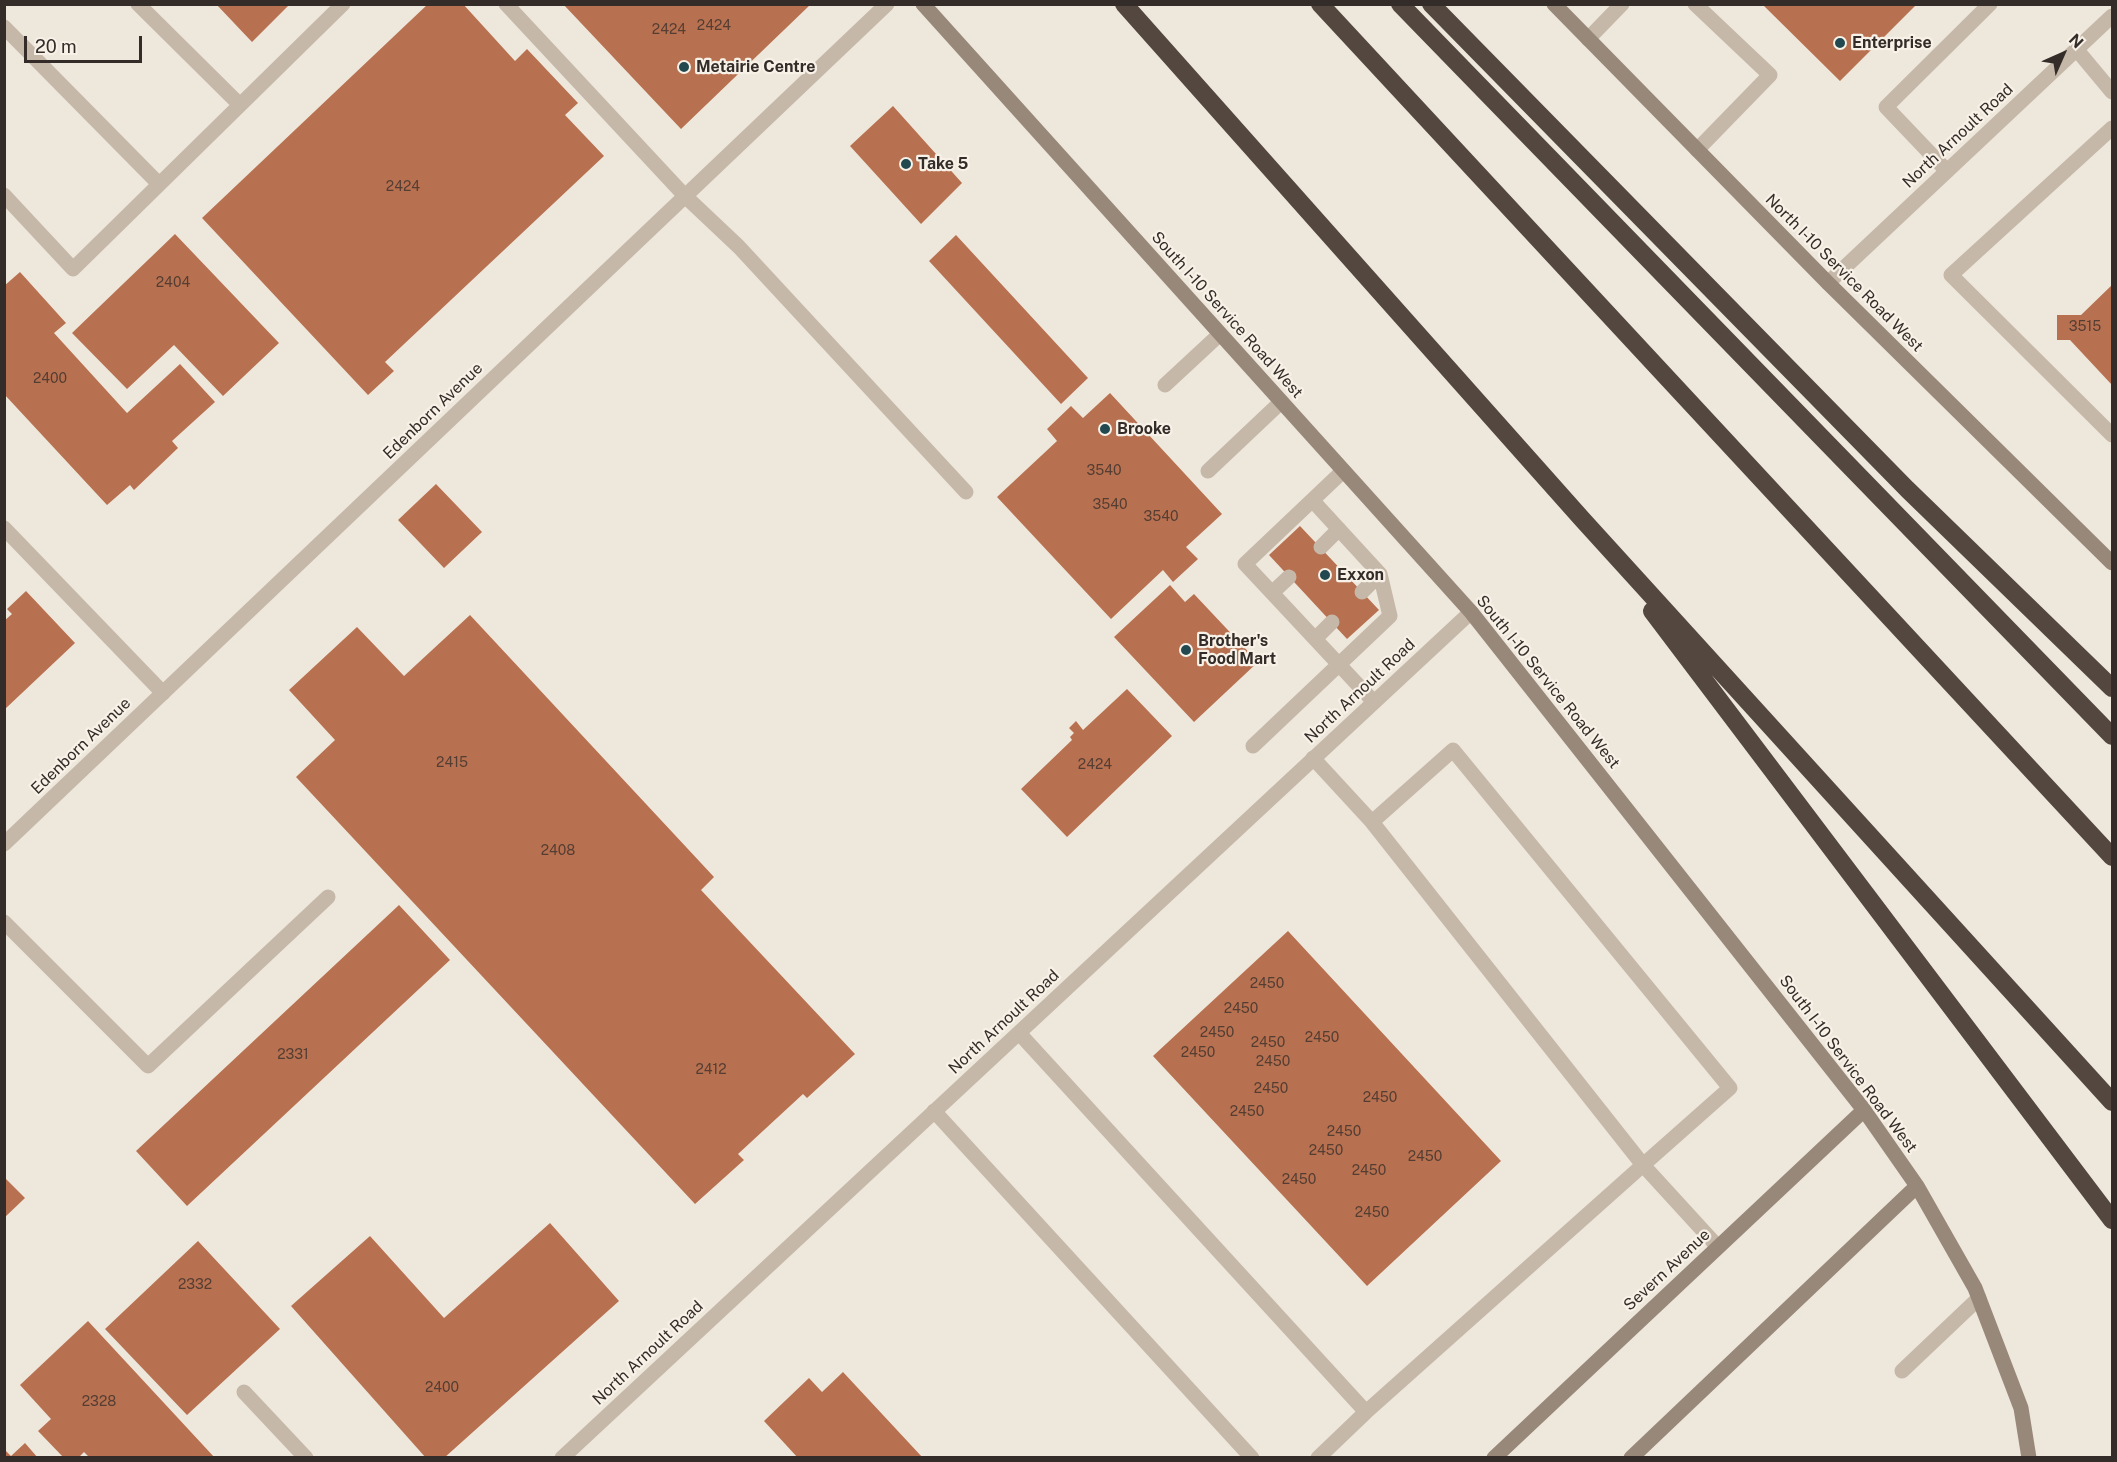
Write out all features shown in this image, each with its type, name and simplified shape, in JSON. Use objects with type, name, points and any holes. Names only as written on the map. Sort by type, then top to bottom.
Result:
[{"type":"highway","points":[[1124,4],[1582,519],[2112,1102]]},
{"type":"highway","points":[[1320,4],[2112,857]]},
{"type":"highway","points":[[1400,4],[2112,736]]},
{"type":"highway","points":[[1431,4],[1899,481],[2112,688]]},
{"type":"highway","points":[[1582,519],[2112,1220]]},
{"type":"street","points":[[138,4],[240,105]]},
{"type":"street","points":[[4,195],[73,269],[343,4]]},
{"type":"street","points":[[506,4],[685,196],[739,247],[966,492]]},
{"type":"street","name":"Edenborn Avenue","points":[[4,844],[887,4]]},
{"type":"street","name":"South I-10 Service Road West","points":[[923,4],[1471,612],[1864,1110],[1917,1186],[1979,1298],[2020,1408],[2029,1458]]},
{"type":"street","name":"North I-10 Service Road West","points":[[1554,4],[1828,283],[2112,563]]},
{"type":"street","points":[[1588,39],[1622,4]]},
{"type":"street","points":[[1695,4],[1770,75],[1697,150]]},
{"type":"street","points":[[1947,171],[1886,107],[1990,4]]},
{"type":"street","name":"North Arnoult Road","points":[[1828,283],[2112,16]]},
{"type":"street","points":[[4,27],[159,184]]},
{"type":"street","points":[[2077,50],[2112,92]]},
{"type":"street","points":[[2112,128],[1951,275],[2112,435]]},
{"type":"street","points":[[1166,385],[1220,334]]},
{"type":"street","points":[[1208,471],[1281,402]]},
{"type":"street","points":[[1343,471],[1245,564],[1374,702]]},
{"type":"street","points":[[1253,746],[1390,616],[1380,574],[1312,501]]},
{"type":"street","points":[[4,528],[163,693]]},
{"type":"street","points":[[1321,547],[1339,529]]},
{"type":"street","points":[[1362,592],[1380,574]]},
{"type":"street","points":[[1273,592],[1289,577]]},
{"type":"street","name":"North Arnoult Road","points":[[562,1458],[1471,612]]},
{"type":"street","points":[[1316,638],[1332,622]]},
{"type":"street","points":[[1318,1458],[1366,1412],[1730,1088],[1453,750],[1372,822]]},
{"type":"street","points":[[1313,759],[1372,822],[1643,1165],[1718,1247]]},
{"type":"street","points":[[4,922],[148,1066],[328,897]]},
{"type":"street","points":[[1018,1033],[1366,1412]]},
{"type":"street","name":"Severn Avenue","points":[[1494,1458],[1864,1110]]},
{"type":"street","points":[[934,1111],[1252,1458]]},
{"type":"street","points":[[1631,1458],[1917,1186]]},
{"type":"street","points":[[1902,1371],[1979,1298]]},
{"type":"street","points":[[244,1392],[306,1458]]},
{"type":"building","points":[[216,4],[290,4],[252,42]]},
{"type":"building","points":[[428,4],[463,4],[515,61],[527,49],[578,103],[565,115],[604,156],[385,362],[394,371],[368,395],[202,218]]},
{"type":"building","name":"Metairie Centre","points":[[563,4],[811,4],[681,129]]},
{"type":"building","name":"Enterprise","points":[[1763,5],[1916,5],[1840,81]]},
{"type":"building","name":"Take 5","points":[[893,106],[962,183],[921,224],[850,146]]},
{"type":"building","points":[[175,234],[279,343],[223,396],[174,345],[127,389],[72,333]]},
{"type":"building","points":[[956,235],[1088,378],[1061,404],[929,261]]},
{"type":"building","points":[[20,272],[66,323],[54,333],[127,413],[180,364],[215,402],[172,441],[178,448],[134,490],[130,485],[107,505],[4,394],[4,286]]},
{"type":"building","points":[[2112,285],[2112,385],[2070,340],[2057,340],[2057,315],[2081,315]]},
{"type":"building","points":[[1110,393],[1222,514],[1186,547],[1198,559],[1173,582],[1163,570],[1111,619],[997,497],[1057,441],[1047,429],[1071,406],[1083,418]]},
{"type":"building","points":[[436,484],[482,532],[444,568],[398,520]]},
{"type":"building","points":[[1300,526],[1379,610],[1347,639],[1269,555]]},
{"type":"building","name":"Brother's Food Mart","points":[[1170,585],[1185,602],[1194,594],[1258,662],[1194,722],[1114,637]]},
{"type":"building","points":[[26,591],[75,643],[4,710],[4,621],[12,614],[7,609]]},
{"type":"building","points":[[470,615],[714,877],[701,890],[855,1054],[807,1098],[803,1094],[738,1154],[744,1160],[695,1204],[296,777],[335,740],[289,690],[357,627],[404,676]]},
{"type":"building","points":[[1127,689],[1172,736],[1067,837],[1021,789],[1072,740],[1070,737],[1074,733],[1069,728],[1076,721],[1083,730]]},
{"type":"building","points":[[399,905],[450,960],[187,1206],[136,1151]]},
{"type":"building","points":[[1288,931],[1501,1161],[1367,1286],[1153,1056]]},
{"type":"building","points":[[4,1177],[25,1198],[4,1218]]},
{"type":"building","points":[[550,1223],[619,1301],[444,1458],[426,1458],[291,1306],[370,1236],[444,1318]]},
{"type":"building","points":[[198,1241],[280,1329],[187,1415],[105,1329]]},
{"type":"building","points":[[88,1321],[215,1458],[90,1458],[84,1452],[78,1458],[64,1458],[38,1431],[51,1419],[20,1385]]},
{"type":"building","points":[[843,1372],[923,1458],[798,1458],[764,1421],[809,1378],[822,1392]]},
{"type":"building","points":[[25,1443],[38,1458],[4,1458],[4,1449],[11,1456]]},
{"type":"place","name":"Enterprise","points":[[1840,43]]},
{"type":"place","name":"Metairie Centre","points":[[684,67]]},
{"type":"place","name":"Take 5","points":[[906,164]]},
{"type":"place","name":"Brooke","points":[[1105,429]]},
{"type":"place","name":"Exxon","points":[[1325,575]]},
{"type":"place","name":"Brother's Food Mart","points":[[1186,650]]}]
